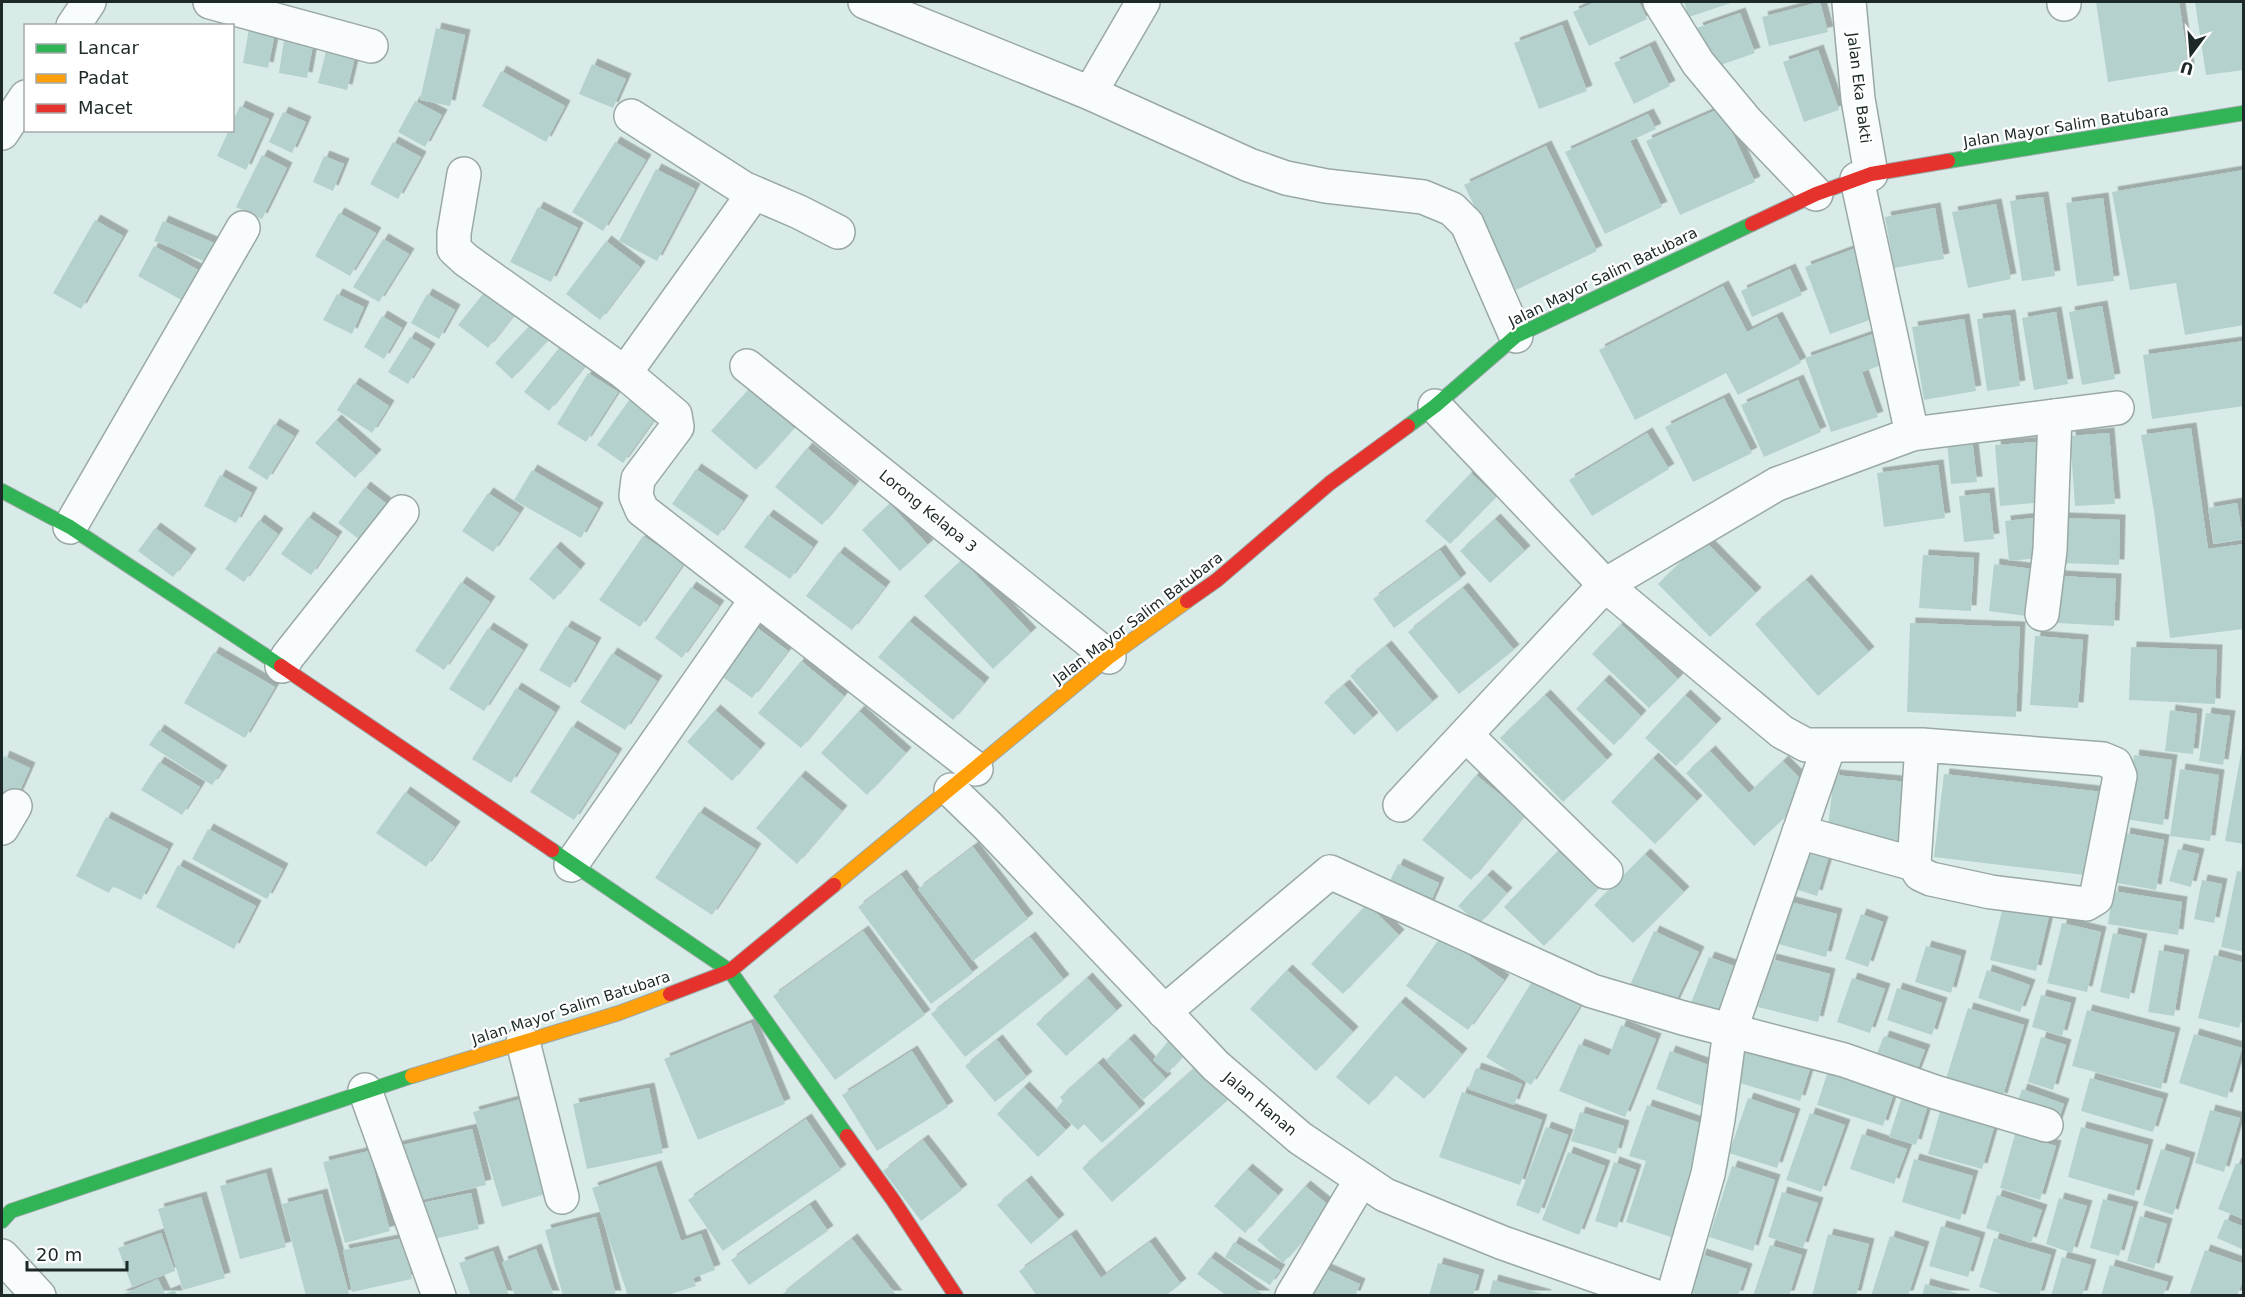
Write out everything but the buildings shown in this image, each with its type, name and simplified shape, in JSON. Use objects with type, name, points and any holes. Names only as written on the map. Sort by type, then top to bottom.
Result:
[{"type":"street","points":[[74,24],[89,2]]},
{"type":"street","points":[[210,2],[371,46]]},
{"type":"street","points":[[865,2],[1090,93],[1250,165],[1286,178],[1326,186],[1423,197],[1452,209],[1467,224],[1516,336]]},
{"type":"street","points":[[1090,93],[1143,2]]},
{"type":"street","points":[[1660,2],[1698,63],[1747,122],[1816,194]]},
{"type":"street","name":"Jalan Eka Bakti","points":[[1849,2],[1864,177],[1912,434]]},
{"type":"street","points":[[2,133],[24,100]]},
{"type":"street","name":"Jalan Mayor Salim Batubara","points":[[6,1211],[365,1090],[619,1013],[730,971],[1109,657],[1217,580],[1330,483],[1435,406],[1516,336],[1816,194],[1864,177],[2244,113]]},
{"type":"street","points":[[630,116],[743,188],[800,212],[838,232]]},
{"type":"street","points":[[464,174],[454,233],[454,249],[466,260],[625,373],[675,415],[677,427],[638,479],[636,496],[642,510],[976,769]]},
{"type":"street","points":[[625,373],[754,193]]},
{"type":"street","points":[[70,527],[243,228]]},
{"type":"street","name":"Lorong Kelapa 3","points":[[747,366],[1109,657]]},
{"type":"street","points":[[1435,406],[1605,585],[1782,732],[1806,745],[1922,745],[2103,759],[2115,764],[2120,776],[2096,898],[2086,904],[1991,892],[1931,879],[1920,874],[1914,864],[1922,745]]},
{"type":"street","points":[[1400,805],[1605,585],[1777,484],[1912,434],[2117,408]]},
{"type":"street","points":[[2042,614],[2050,550],[2055,416]]},
{"type":"street","points":[[2,491],[70,527],[282,666],[571,865],[730,971],[893,1200],[956,1296]]},
{"type":"street","points":[[282,666],[402,512]]},
{"type":"street","points":[[571,865],[756,600]]},
{"type":"street","points":[[1466,735],[1606,872]]},
{"type":"street","points":[[1673,1296],[1708,1174],[1730,1030],[1829,746]]},
{"type":"street","name":"Jalan Hanan","points":[[951,790],[1216,1066],[1300,1138],[1385,1195],[1447,1222],[1654,1296]]},
{"type":"street","points":[[1799,832],[1914,864]]},
{"type":"street","points":[[1164,1012],[1330,872],[1592,991],[1844,1060],[1935,1092],[2046,1125]]},
{"type":"street","points":[[523,1042],[562,1197]]},
{"type":"street","points":[[365,1090],[439,1296]]},
{"type":"street","points":[[1293,1296],[1361,1180]]},
{"type":"street","points":[[2,1256],[39,1296]]},
{"type":"traffic: fast","points":[[1948,161],[2244,113]]},
{"type":"traffic: fast","points":[[1408,426],[1435,406],[1516,336],[1752,224]]},
{"type":"traffic: fast","points":[[2,491],[70,527],[281,666]]},
{"type":"traffic: fast","points":[[552,850],[730,971],[847,1136]]},
{"type":"traffic: fast","points":[[2,1221],[11,1211],[412,1076]]},
{"type":"traffic: slow","points":[[834,885],[1109,657],[1187,601]]},
{"type":"traffic: slow","points":[[412,1076],[619,1013],[670,994]]},
{"type":"traffic: jam","points":[[1752,224],[1816,194],[1871,174],[1948,161]]},
{"type":"traffic: jam","points":[[1187,601],[1217,580],[1330,483],[1408,426]]},
{"type":"traffic: jam","points":[[281,666],[552,850]]},
{"type":"traffic: jam","points":[[670,994],[730,971],[834,885]]},
{"type":"traffic: jam","points":[[847,1136],[893,1200],[956,1296]]}]
